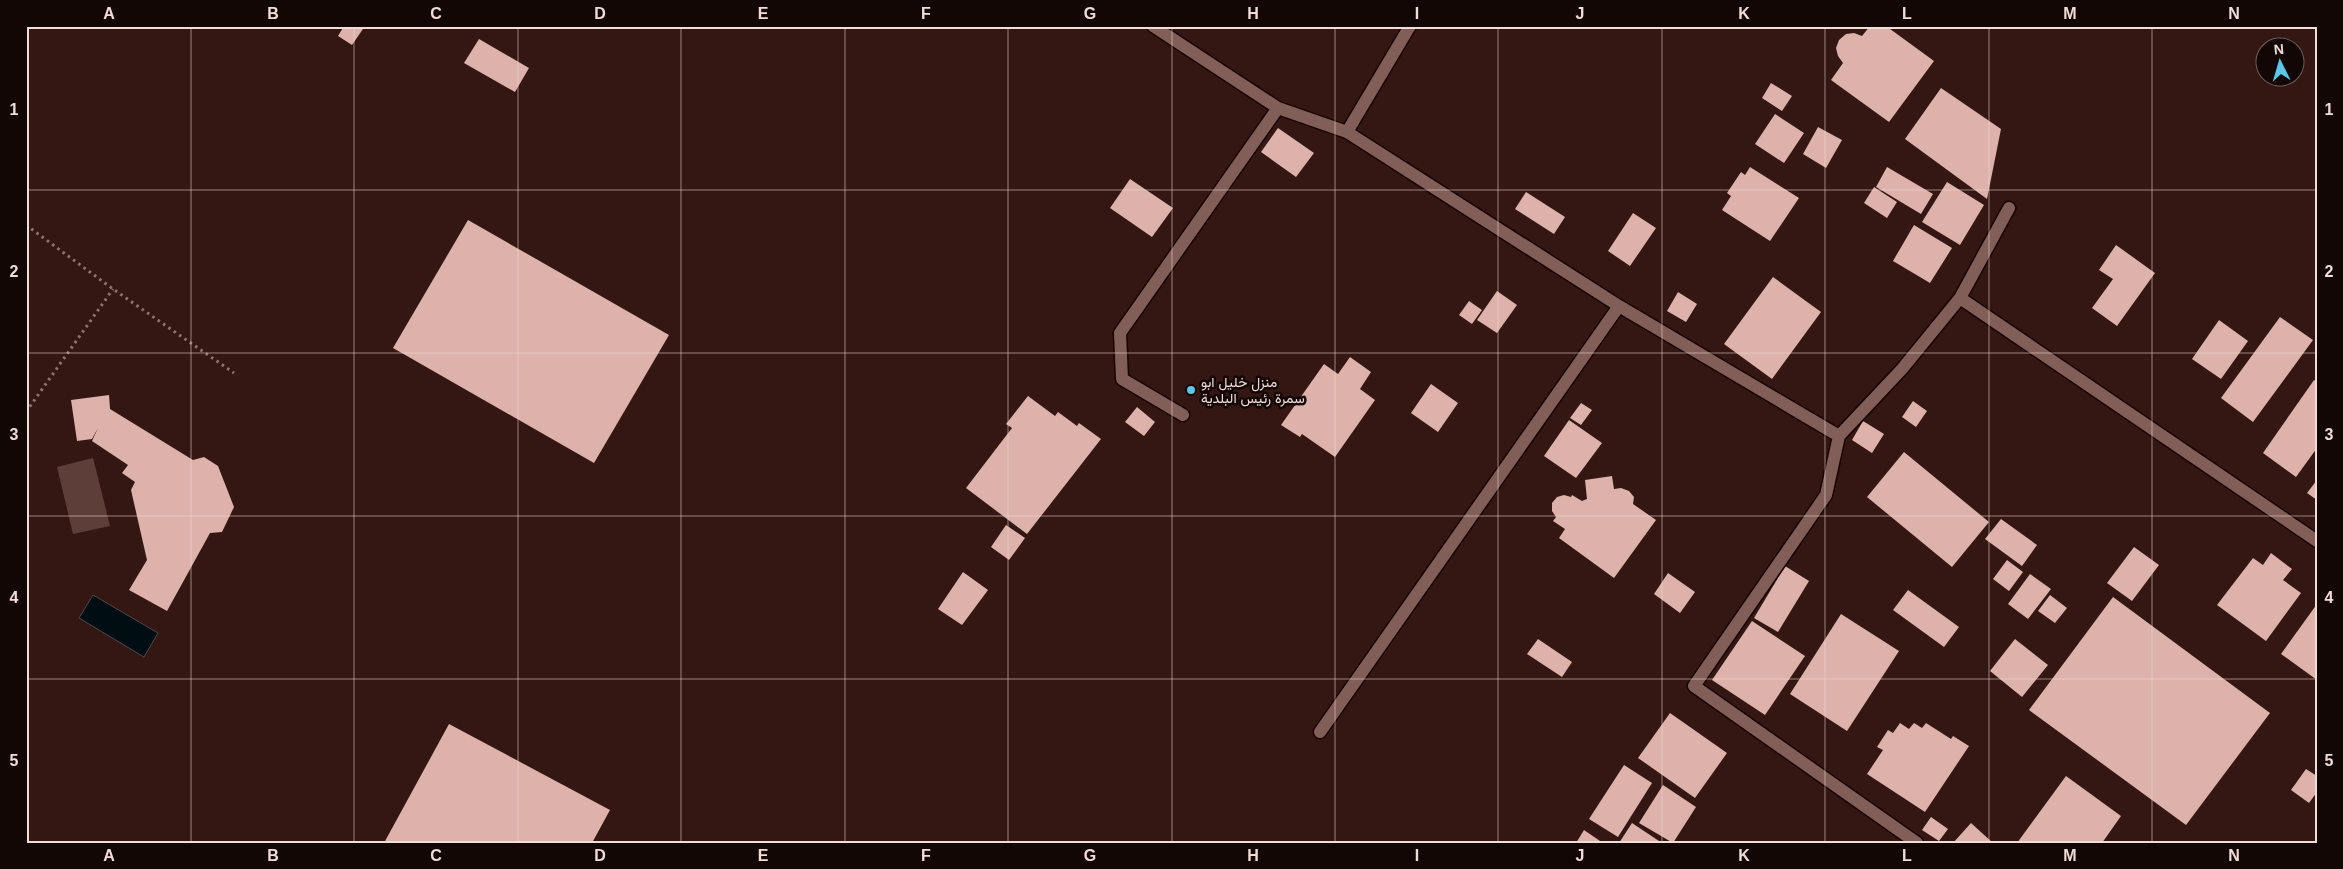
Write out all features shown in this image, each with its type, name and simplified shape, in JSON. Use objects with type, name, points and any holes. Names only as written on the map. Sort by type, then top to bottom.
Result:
[{"type":"street","points":[[1153,26],[1278,108],[1347,132],[1619,306],[1839,436]]},
{"type":"street","points":[[1347,132],[1410,26]]},
{"type":"street","points":[[1183,415],[1122,379],[1120,333],[1278,108]]},
{"type":"street","points":[[1917,843],[1694,686],[1826,495],[1839,436],[1902,369],[1960,298],[2009,208]]},
{"type":"street","points":[[1960,298],[2317,541]]},
{"type":"street","points":[[1320,732],[1619,306]]},
{"type":"path","points":[[26,225],[234,374]]},
{"type":"path","points":[[26,412],[113,289]]},
{"type":"shaded area","points":[[93,458],[110,526],[73,534],[57,467]]},
{"type":"shaded area","points":[[93,595],[158,633],[144,657],[79,618]]},
{"type":"building","points":[[344,26],[365,26],[352,45],[338,36]]},
{"type":"building","points":[[1870,26],[1886,26],[1934,61],[1889,122],[1831,80],[1843,63],[1838,56],[1836,48],[1839,40],[1846,34],[1854,33],[1862,36]]},
{"type":"building","points":[[479,39],[529,68],[515,92],[464,63]]},
{"type":"building","points":[[1771,83],[1792,96],[1782,111],[1762,98]]},
{"type":"building","points":[[1941,88],[2001,129],[1987,199],[1905,139]]},
{"type":"building","points":[[1775,114],[1804,133],[1784,163],[1755,144]]},
{"type":"building","points":[[1818,127],[1842,140],[1826,168],[1803,154]]},
{"type":"building","points":[[1278,128],[1314,153],[1296,177],[1261,152]]},
{"type":"building","points":[[1750,167],[1799,198],[1770,241],[1722,210],[1731,196],[1727,193],[1741,172],[1745,175]]},
{"type":"building","points":[[1887,167],[1933,194],[1921,214],[1876,187]]},
{"type":"building","points":[[1130,179],[1173,208],[1152,237],[1110,208]]},
{"type":"building","points":[[1947,182],[1984,205],[1960,245],[1922,222]]},
{"type":"building","points":[[1874,187],[1897,202],[1887,218],[1864,203]]},
{"type":"building","points":[[1526,192],[1565,217],[1554,234],[1515,209]]},
{"type":"building","points":[[1633,213],[1656,228],[1630,266],[1608,251]]},
{"type":"building","points":[[468,220],[669,335],[594,463],[393,348]]},
{"type":"building","points":[[1914,225],[1952,248],[1930,283],[1893,261]]},
{"type":"building","points":[[2116,245],[2155,273],[2117,326],[2092,308],[2113,279],[2099,270]]},
{"type":"building","points":[[1773,277],[1821,312],[1772,379],[1724,344]]},
{"type":"building","points":[[1497,291],[1517,305],[1497,333],[1477,320]]},
{"type":"building","points":[[1678,292],[1697,304],[1686,322],[1667,311]]},
{"type":"building","points":[[1469,301],[1482,310],[1472,324],[1459,315]]},
{"type":"building","points":[[2280,317],[2313,340],[2253,422],[2221,398]]},
{"type":"building","points":[[2219,320],[2248,341],[2221,379],[2192,359]]},
{"type":"building","points":[[1350,357],[1371,372],[1360,389],[1375,400],[1335,457],[1302,434],[1300,437],[1281,425],[1324,364],[1338,374]]},
{"type":"building","points":[[2314,380],[2317,382],[2317,448],[2296,477],[2263,453]]},
{"type":"building","points":[[1431,384],[1458,403],[1438,432],[1411,413]]},
{"type":"building","points":[[109,395],[110,409],[193,460],[204,457],[218,466],[234,507],[222,532],[210,533],[167,611],[129,590],[147,560],[131,490],[135,482],[122,473],[128,465],[92,441],[98,428],[92,439],[77,441],[71,400]]},
{"type":"building","points":[[1028,396],[1055,416],[1058,412],[1077,426],[1079,423],[1101,439],[1027,534],[966,488],[1012,428],[1006,424]]},
{"type":"building","points":[[1913,401],[1927,411],[1916,427],[1902,417]]},
{"type":"building","points":[[1581,403],[1592,410],[1581,425],[1570,418]]},
{"type":"building","points":[[1137,407],[1155,422],[1144,436],[1125,422]]},
{"type":"building","points":[[1569,420],[1602,443],[1576,478],[1544,456]]},
{"type":"building","points":[[1863,421],[1884,434],[1872,453],[1852,440]]},
{"type":"building","points":[[1904,452],[1989,522],[1952,567],[1867,497]]},
{"type":"building","points":[[1612,476],[1614,489],[1621,488],[1629,491],[1634,497],[1633,504],[1656,520],[1614,578],[1559,538],[1565,529],[1553,521],[1556,517],[1552,511],[1552,503],[1557,497],[1564,495],[1571,497],[1572,495],[1582,501],[1587,499],[1585,480]]},
{"type":"building","points":[[2317,480],[2317,500],[2307,493]]},
{"type":"building","points":[[2001,519],[2037,545],[2022,566],[1985,539]]},
{"type":"building","points":[[1006,525],[1025,538],[1009,560],[991,547]]},
{"type":"building","points":[[2134,547],[2159,565],[2132,601],[2107,583]]},
{"type":"building","points":[[2271,553],[2292,569],[2283,580],[2301,593],[2266,641],[2217,605],[2253,558],[2263,565]]},
{"type":"building","points":[[2007,560],[2023,572],[2009,591],[1993,579]]},
{"type":"building","points":[[1785,566],[1809,581],[1778,632],[1754,618]]},
{"type":"building","points":[[963,572],[988,590],[962,625],[938,609]]},
{"type":"building","points":[[1668,573],[1695,592],[1680,613],[1654,594]]},
{"type":"building","points":[[2030,574],[2051,589],[2028,619],[2008,604]]},
{"type":"building","points":[[1908,590],[1959,627],[1944,647],[1893,610]]},
{"type":"building","points":[[2050,595],[2067,608],[2055,623],[2038,611]]},
{"type":"building","points":[[2113,597],[2270,713],[2186,825],[2029,710]]},
{"type":"building","points":[[2317,604],[2317,680],[2281,654]]},
{"type":"building","points":[[1841,614],[1899,651],[1847,731],[1790,694]]},
{"type":"building","points":[[1752,621],[1805,656],[1765,715],[1712,680]]},
{"type":"building","points":[[1538,639],[1572,662],[1562,677],[1527,654]]},
{"type":"building","points":[[2015,639],[2048,665],[2022,697],[1990,671]]},
{"type":"building","points":[[1670,713],[1727,753],[1695,798],[1638,758]]},
{"type":"building","points":[[1900,723],[1909,729],[1914,723],[1922,728],[1926,723],[1951,739],[1953,736],[1969,746],[1925,812],[1867,774],[1883,750],[1877,747],[1888,730],[1893,733]]},
{"type":"building","points":[[449,724],[610,810],[592,843],[384,843]]},
{"type":"building","points":[[1624,765],[1652,783],[1618,837],[1589,819]]},
{"type":"building","points":[[2306,769],[2317,776],[2317,792],[2309,803],[2291,790]]},
{"type":"building","points":[[2066,776],[2121,816],[2102,843],[2017,843]]},
{"type":"building","points":[[1663,785],[1696,807],[1673,843],[1639,823]]},
{"type":"building","points":[[1931,817],[1948,829],[1939,841],[1922,830]]},
{"type":"building","points":[[1632,823],[1662,843],[1619,843]]},
{"type":"building","points":[[1971,823],[1993,843],[1953,843]]},
{"type":"building","points":[[1584,830],[1603,843],[1576,843]]},
{"type":"place","name":"منزل خليل ابو سمرة رئيس البلدية","points":[[1191,390]]}]
